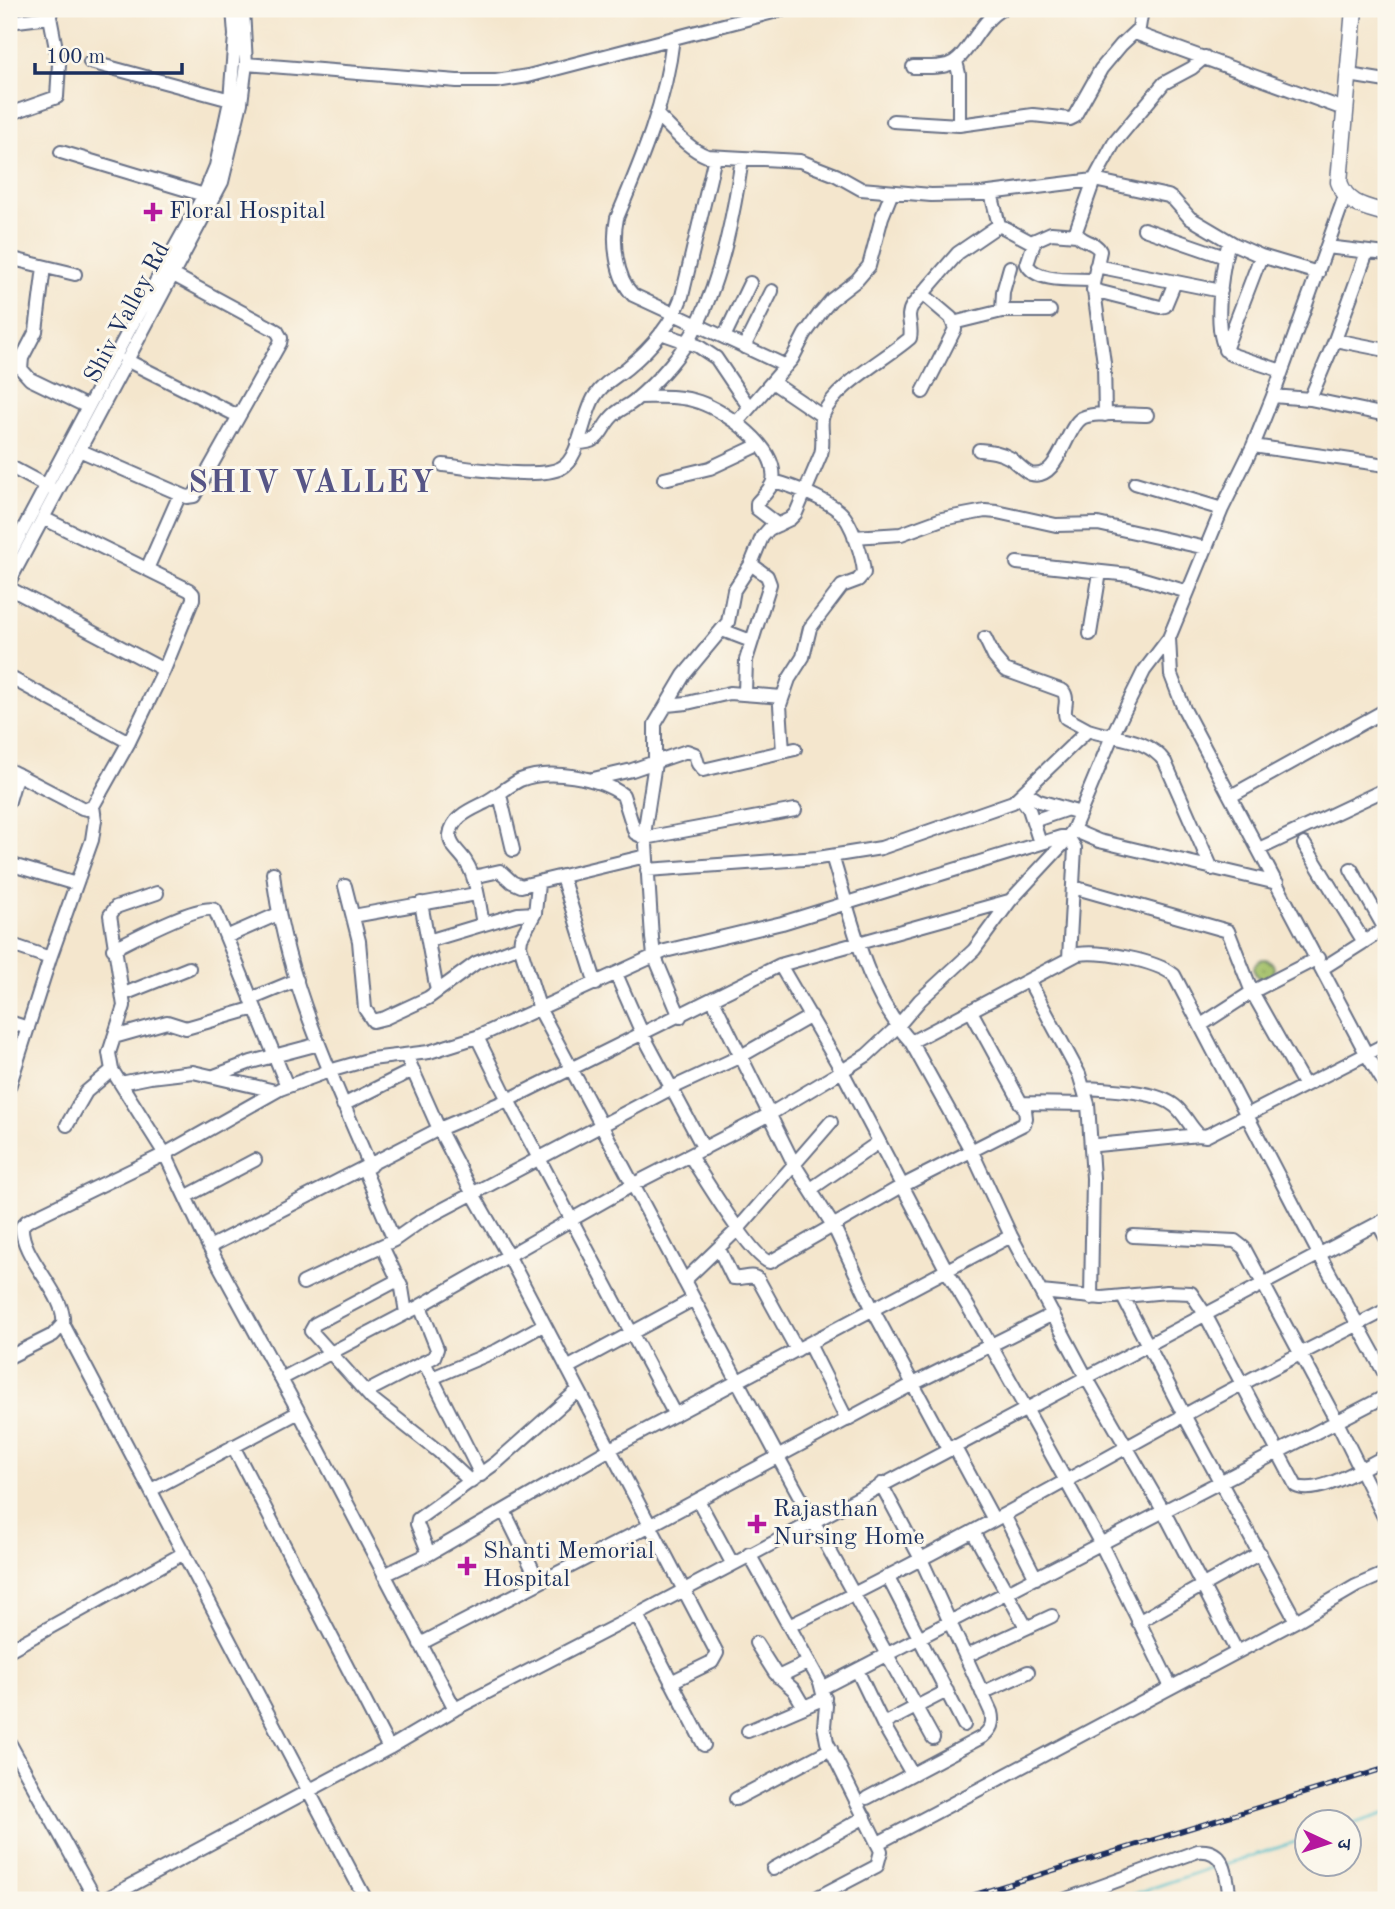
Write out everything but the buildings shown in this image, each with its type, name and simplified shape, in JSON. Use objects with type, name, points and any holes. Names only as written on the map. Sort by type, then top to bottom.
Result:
[{"type":"main road","points":[[1354,9],[1339,182],[1345,196],[1359,205],[1386,213]]},
{"type":"street","name":"Shiv Valley Rd","points":[[9,582],[43,518],[51,489],[88,407],[222,182],[236,102],[233,9]]},
{"type":"street","name":"Shiv Valley Rd","points":[[9,556],[79,450],[126,360],[204,195],[246,64],[243,9]]},
{"type":"street","points":[[246,64],[457,81],[496,81],[528,76],[785,9]]},
{"type":"street","points":[[913,67],[944,66],[956,61],[988,17],[1002,9]]},
{"type":"street","points":[[893,121],[959,125],[1033,115],[1069,119],[1074,117],[1101,69],[1139,28],[1142,9]]},
{"type":"street","points":[[9,22],[50,13],[60,64],[57,97],[9,113]]},
{"type":"street","points":[[1135,33],[1344,109]]},
{"type":"street","points":[[673,38],[658,116],[617,218],[614,243],[628,290],[633,295],[786,366]]},
{"type":"street","points":[[1077,235],[1076,231],[1094,180],[1114,143],[1164,83],[1192,68],[1205,57]]},
{"type":"street","points":[[956,61],[959,74],[959,125]]},
{"type":"street","points":[[90,62],[236,102]]},
{"type":"street","points":[[1349,75],[1386,81]]},
{"type":"street","points":[[658,116],[700,153],[715,157],[800,161],[862,189],[950,195],[991,193],[1094,180],[1168,196],[1190,218],[1229,241],[1261,256],[1318,273]]},
{"type":"street","points":[[61,152],[204,195]]},
{"type":"street","points":[[443,465],[542,474],[568,463],[578,443],[584,418],[600,389],[627,368],[676,314],[715,157]]},
{"type":"street","points":[[578,443],[595,440],[610,418],[639,397],[687,342],[698,324],[722,253],[736,199],[742,159]]},
{"type":"street","points":[[737,422],[786,366],[826,306],[869,266],[882,217],[892,192]]},
{"type":"street","points":[[991,193],[999,225],[1027,241],[1051,233],[1077,235],[1099,248],[1093,285],[1104,363],[1105,415]]},
{"type":"street","points":[[281,1379],[420,1306],[634,1184],[770,1114],[842,1071],[867,1055],[897,1027],[920,1000],[974,950],[1010,901],[1070,833],[1144,671],[1169,638],[1222,509],[1253,446],[1273,396],[1345,196]]},
{"type":"street","points":[[1177,241],[1190,218]]},
{"type":"street","points":[[680,1017],[654,956],[645,838],[655,762],[655,724],[698,655],[730,618],[734,590],[751,564],[762,537],[769,529],[793,517],[824,444],[822,416],[839,393],[910,338],[909,311],[958,253],[999,225]]},
{"type":"street","points":[[1144,229],[1225,257]]},
{"type":"street","points":[[1035,240],[1027,264],[1034,273],[1093,285],[1160,307],[1168,302],[1175,282]]},
{"type":"street","points":[[1229,241],[1222,291],[1221,332],[1225,350],[1282,371]]},
{"type":"street","points":[[1327,247],[1386,254]]},
{"type":"street","points":[[1310,399],[1335,341],[1367,251]]},
{"type":"street","points":[[1225,350],[1261,256]]},
{"type":"street","points":[[9,258],[75,274]]},
{"type":"street","points":[[1096,266],[1222,291]]},
{"type":"street","points":[[44,267],[36,331],[22,358],[21,369],[30,379],[88,407]]},
{"type":"street","points":[[1002,311],[1003,292],[1010,267]]},
{"type":"street","points":[[79,450],[192,497],[198,492],[280,343],[280,334],[168,272]]},
{"type":"street","points":[[724,337],[750,283]]},
{"type":"street","points":[[744,347],[772,291]]},
{"type":"street","points":[[923,391],[952,337],[953,323],[951,318],[924,295]]},
{"type":"street","points":[[953,323],[1002,311],[1050,311]]},
{"type":"street","points":[[661,333],[706,349],[716,358],[748,407]]},
{"type":"street","points":[[1335,341],[1386,350]]},
{"type":"street","points":[[126,360],[238,416]]},
{"type":"street","points":[[772,382],[822,416]]},
{"type":"street","points":[[1273,396],[1310,399],[1386,415]]},
{"type":"street","points":[[639,397],[685,398],[698,401],[737,422],[759,445],[771,466],[773,481],[757,506],[778,525]]},
{"type":"street","points":[[979,450],[999,453],[1032,474],[1038,474],[1057,460],[1066,445],[1070,430],[1089,415],[1147,415]]},
{"type":"street","points":[[664,479],[710,468],[759,445]]},
{"type":"street","points":[[1253,446],[1386,465]]},
{"type":"street","points":[[9,466],[51,489]]},
{"type":"street","points":[[593,779],[692,751],[700,768],[709,769],[789,751],[780,710],[789,679],[803,657],[810,628],[816,617],[842,586],[862,577],[863,567],[855,537],[842,513],[805,493],[773,481]]},
{"type":"street","points":[[1135,483],[1222,509]]},
{"type":"street","points":[[147,569],[180,494]]},
{"type":"street","points":[[855,537],[901,534],[942,519],[985,511],[1056,526],[1098,524],[1206,548]]},
{"type":"street","points":[[9,1087],[95,830],[93,806],[129,742],[164,670],[192,604],[193,594],[43,518]]},
{"type":"street","points":[[1017,563],[1130,575],[1188,592]]},
{"type":"street","points":[[745,693],[746,660],[771,584],[767,576],[751,564]]},
{"type":"street","points":[[1090,634],[1100,572]]},
{"type":"street","points":[[9,588],[164,670]]},
{"type":"street","points":[[722,630],[751,641]]},
{"type":"street","points":[[985,638],[994,657],[1005,670],[1063,691],[1067,704],[1064,715],[1066,718],[1088,730],[1135,741],[1160,755],[1212,869]]},
{"type":"street","points":[[1169,638],[1171,675],[1184,709],[1367,1055],[1386,1086]]},
{"type":"street","points":[[9,677],[129,742]]},
{"type":"street","points":[[667,705],[730,693],[782,697]]},
{"type":"street","points":[[1231,796],[1386,710]]},
{"type":"street","points":[[647,870],[832,856],[881,848],[1013,803],[1088,730]]},
{"type":"street","points":[[9,801],[13,772],[82,808],[93,806]]},
{"type":"street","points":[[483,924],[473,877],[468,864],[451,842],[451,830],[465,813],[526,778],[574,776],[593,779],[623,795],[635,833],[645,838],[794,810]]},
{"type":"street","points":[[1259,849],[1386,789]]},
{"type":"street","points":[[1023,794],[1080,813]]},
{"type":"street","points":[[1023,794],[1040,843]]},
{"type":"street","points":[[500,795],[513,850]]},
{"type":"street","points":[[1033,821],[1065,810]]},
{"type":"street","points":[[1069,958],[1075,848],[1070,833]]},
{"type":"street","points":[[9,1229],[22,1226],[34,1216],[165,1154],[281,1088],[371,1059],[429,1052],[477,1037],[654,956],[782,923],[1070,833],[1277,883]]},
{"type":"street","points":[[1304,844],[1364,942]]},
{"type":"street","points":[[473,877],[496,870],[504,873],[516,885],[538,884],[646,856]]},
{"type":"street","points":[[832,856],[867,971],[897,1027],[911,1042],[972,1152],[1011,1236],[1086,1377],[1164,1512],[1237,1652]]},
{"type":"street","points":[[9,864],[75,884]]},
{"type":"street","points":[[1201,1025],[1252,992],[1385,932],[1352,869]]},
{"type":"street","points":[[273,873],[278,914],[297,980],[367,1168],[406,1313]]},
{"type":"street","points":[[562,877],[596,984]]},
{"type":"street","points":[[538,884],[535,913],[520,946],[540,1010],[812,1520],[933,1738]]},
{"type":"street","points":[[345,886],[359,941],[365,1009],[369,1018],[376,1021],[428,998],[476,962],[520,946]]},
{"type":"street","points":[[1073,887],[1223,928],[1231,936],[1252,992],[1304,1084]]},
{"type":"street","points":[[157,893],[112,911],[110,915],[113,949],[124,994],[124,1006],[109,1053],[112,1070],[165,1154],[209,1247],[299,1412],[454,1709]]},
{"type":"street","points":[[353,916],[476,894]]},
{"type":"street","points":[[209,1247],[439,1129],[508,1100],[642,1033],[680,1017],[780,965],[1010,901]]},
{"type":"street","points":[[421,904],[437,991]]},
{"type":"street","points":[[113,949],[176,919],[209,907],[215,910],[273,1056],[281,1088]]},
{"type":"street","points":[[428,941],[518,914],[535,913]]},
{"type":"street","points":[[226,937],[278,914]]},
{"type":"street","points":[[9,944],[50,958]]},
{"type":"street","points":[[911,1042],[1069,958],[1089,953],[1158,965],[1167,969],[1174,975],[1201,1025],[1319,1254],[1386,1376]]},
{"type":"street","points":[[780,965],[842,1071],[947,1271],[1101,1544],[1171,1687]]},
{"type":"street","points":[[124,994],[190,968]]},
{"type":"street","points":[[616,974],[642,1033],[704,1149]]},
{"type":"street","points":[[114,1037],[167,1022],[186,1028],[253,1004],[297,980]]},
{"type":"street","points":[[1029,981],[1079,1074],[1088,1104],[1093,1178],[1091,1298]]},
{"type":"street","points":[[713,1000],[794,1164],[834,1227],[873,1310],[913,1384],[951,1448],[1036,1578]]},
{"type":"street","points":[[690,1156],[738,1230],[764,1262],[770,1262],[902,1186],[1024,1124],[1026,1118],[1020,1102],[971,1011]]},
{"type":"street","points":[[303,1283],[388,1243],[421,1221],[672,1088],[741,1056],[811,1016]]},
{"type":"street","points":[[9,1022],[28,1028]]},
{"type":"street","points":[[477,1037],[570,1220],[675,1415]]},
{"type":"street","points":[[214,1076],[319,1044]]},
{"type":"street","points":[[1097,1145],[1206,1136],[1246,1113],[1386,1044]]},
{"type":"street","points":[[406,1055],[439,1129],[473,1195],[508,1255],[717,1653],[712,1662],[671,1682]]},
{"type":"street","points":[[68,1125],[86,1092],[112,1070]]},
{"type":"street","points":[[343,1105],[413,1070]]},
{"type":"street","points":[[121,1083],[193,1072],[281,1088]]},
{"type":"street","points":[[1084,1088],[1162,1098],[1174,1104],[1199,1135]]},
{"type":"street","points":[[1020,1102],[1088,1104]]},
{"type":"street","points":[[684,1281],[738,1230],[831,1122]]},
{"type":"street","points":[[811,1189],[879,1142]]},
{"type":"street","points":[[187,1196],[255,1160]]},
{"type":"street","points":[[104,1900],[389,1748],[454,1709],[1382,1221],[1386,1238]]},
{"type":"street","points":[[22,1226],[24,1241],[62,1310],[63,1324],[366,1900]]},
{"type":"street","points":[[384,1575],[429,1554],[611,1449],[1011,1236]]},
{"type":"street","points":[[1133,1236],[1235,1241],[1244,1248],[1337,1422],[1386,1521]]},
{"type":"street","points":[[719,1248],[733,1278],[739,1280],[749,1276],[758,1279],[847,1420]]},
{"type":"street","points":[[398,1280],[311,1327],[313,1336],[366,1392],[438,1451],[476,1478]]},
{"type":"street","points":[[1041,1292],[1091,1298],[1185,1291],[1196,1297],[1277,1453],[1296,1486],[1302,1490],[1323,1487],[1386,1456]]},
{"type":"street","points":[[1123,1297],[1296,1621]]},
{"type":"street","points":[[567,1367],[694,1299]]},
{"type":"street","points":[[366,1392],[434,1357],[437,1349],[420,1306]]},
{"type":"street","points":[[789,1626],[888,1577],[1066,1482],[1184,1415],[1386,1310]]},
{"type":"street","points":[[420,1644],[649,1526],[913,1384],[1053,1314]]},
{"type":"street","points":[[9,1357],[53,1335],[63,1324]]},
{"type":"street","points":[[432,1378],[498,1350],[543,1325]]},
{"type":"street","points":[[424,1362],[476,1478]]},
{"type":"street","points":[[429,1554],[417,1524],[418,1519],[476,1478],[578,1390]]},
{"type":"street","points":[[748,1731],[804,1707],[857,1670],[1386,1396]]},
{"type":"street","points":[[151,1490],[299,1412]]},
{"type":"street","points":[[233,1446],[389,1748]]},
{"type":"street","points":[[867,1798],[982,1737],[993,1722],[921,1559],[881,1484]]},
{"type":"street","points":[[698,1500],[732,1563]]},
{"type":"street","points":[[504,1511],[539,1582]]},
{"type":"street","points":[[973,1532],[1026,1627]]},
{"type":"street","points":[[9,1650],[184,1553]]},
{"type":"street","points":[[1138,1622],[1260,1553]]},
{"type":"street","points":[[749,1554],[824,1693],[825,1734],[878,1843],[881,1857],[877,1866],[813,1900]]},
{"type":"street","points":[[878,1843],[1296,1621],[1356,1586],[1386,1573]]},
{"type":"street","points":[[888,1577],[964,1725]]},
{"type":"street","points":[[637,1615],[704,1745]]},
{"type":"street","points":[[966,1656],[1052,1616]]},
{"type":"street","points":[[756,1643],[778,1677],[794,1690],[804,1707]]},
{"type":"street","points":[[778,1677],[809,1662]]},
{"type":"street","points":[[857,1670],[883,1724],[912,1774]]},
{"type":"street","points":[[982,1693],[1028,1672]]},
{"type":"street","points":[[883,1724],[947,1691]]},
{"type":"street","points":[[9,1742],[96,1900]]},
{"type":"street","points":[[736,1799],[831,1749]]},
{"type":"street","points":[[773,1869],[865,1817]]},
{"type":"street","points":[[1064,1900],[1198,1852],[1214,1852],[1222,1859],[1230,1900]]},
{"type":"green space","points":[[1264,959],[1271,962],[1274,969],[1271,976],[1264,979],[1257,976],[1254,969],[1257,962]]},
{"type":"waterway","points":[[1364,1820],[1386,1813]]},
{"type":"waterway","points":[[1226,1864],[1294,1842]]},
{"type":"waterway","points":[[1117,1900],[1219,1865]]},
{"type":"railway","points":[[957,1900],[1386,1768]]},
{"type":"place","name":"Floral Hospital","points":[[153,212]]},
{"type":"place","name":"Rajasthan Nursing Home","points":[[757,1524]]},
{"type":"place","name":"Shanti Memorial Hospital","points":[[467,1566]]},
{"type":"district","name":"SHIV VALLEY","points":[[312,484]]}]
